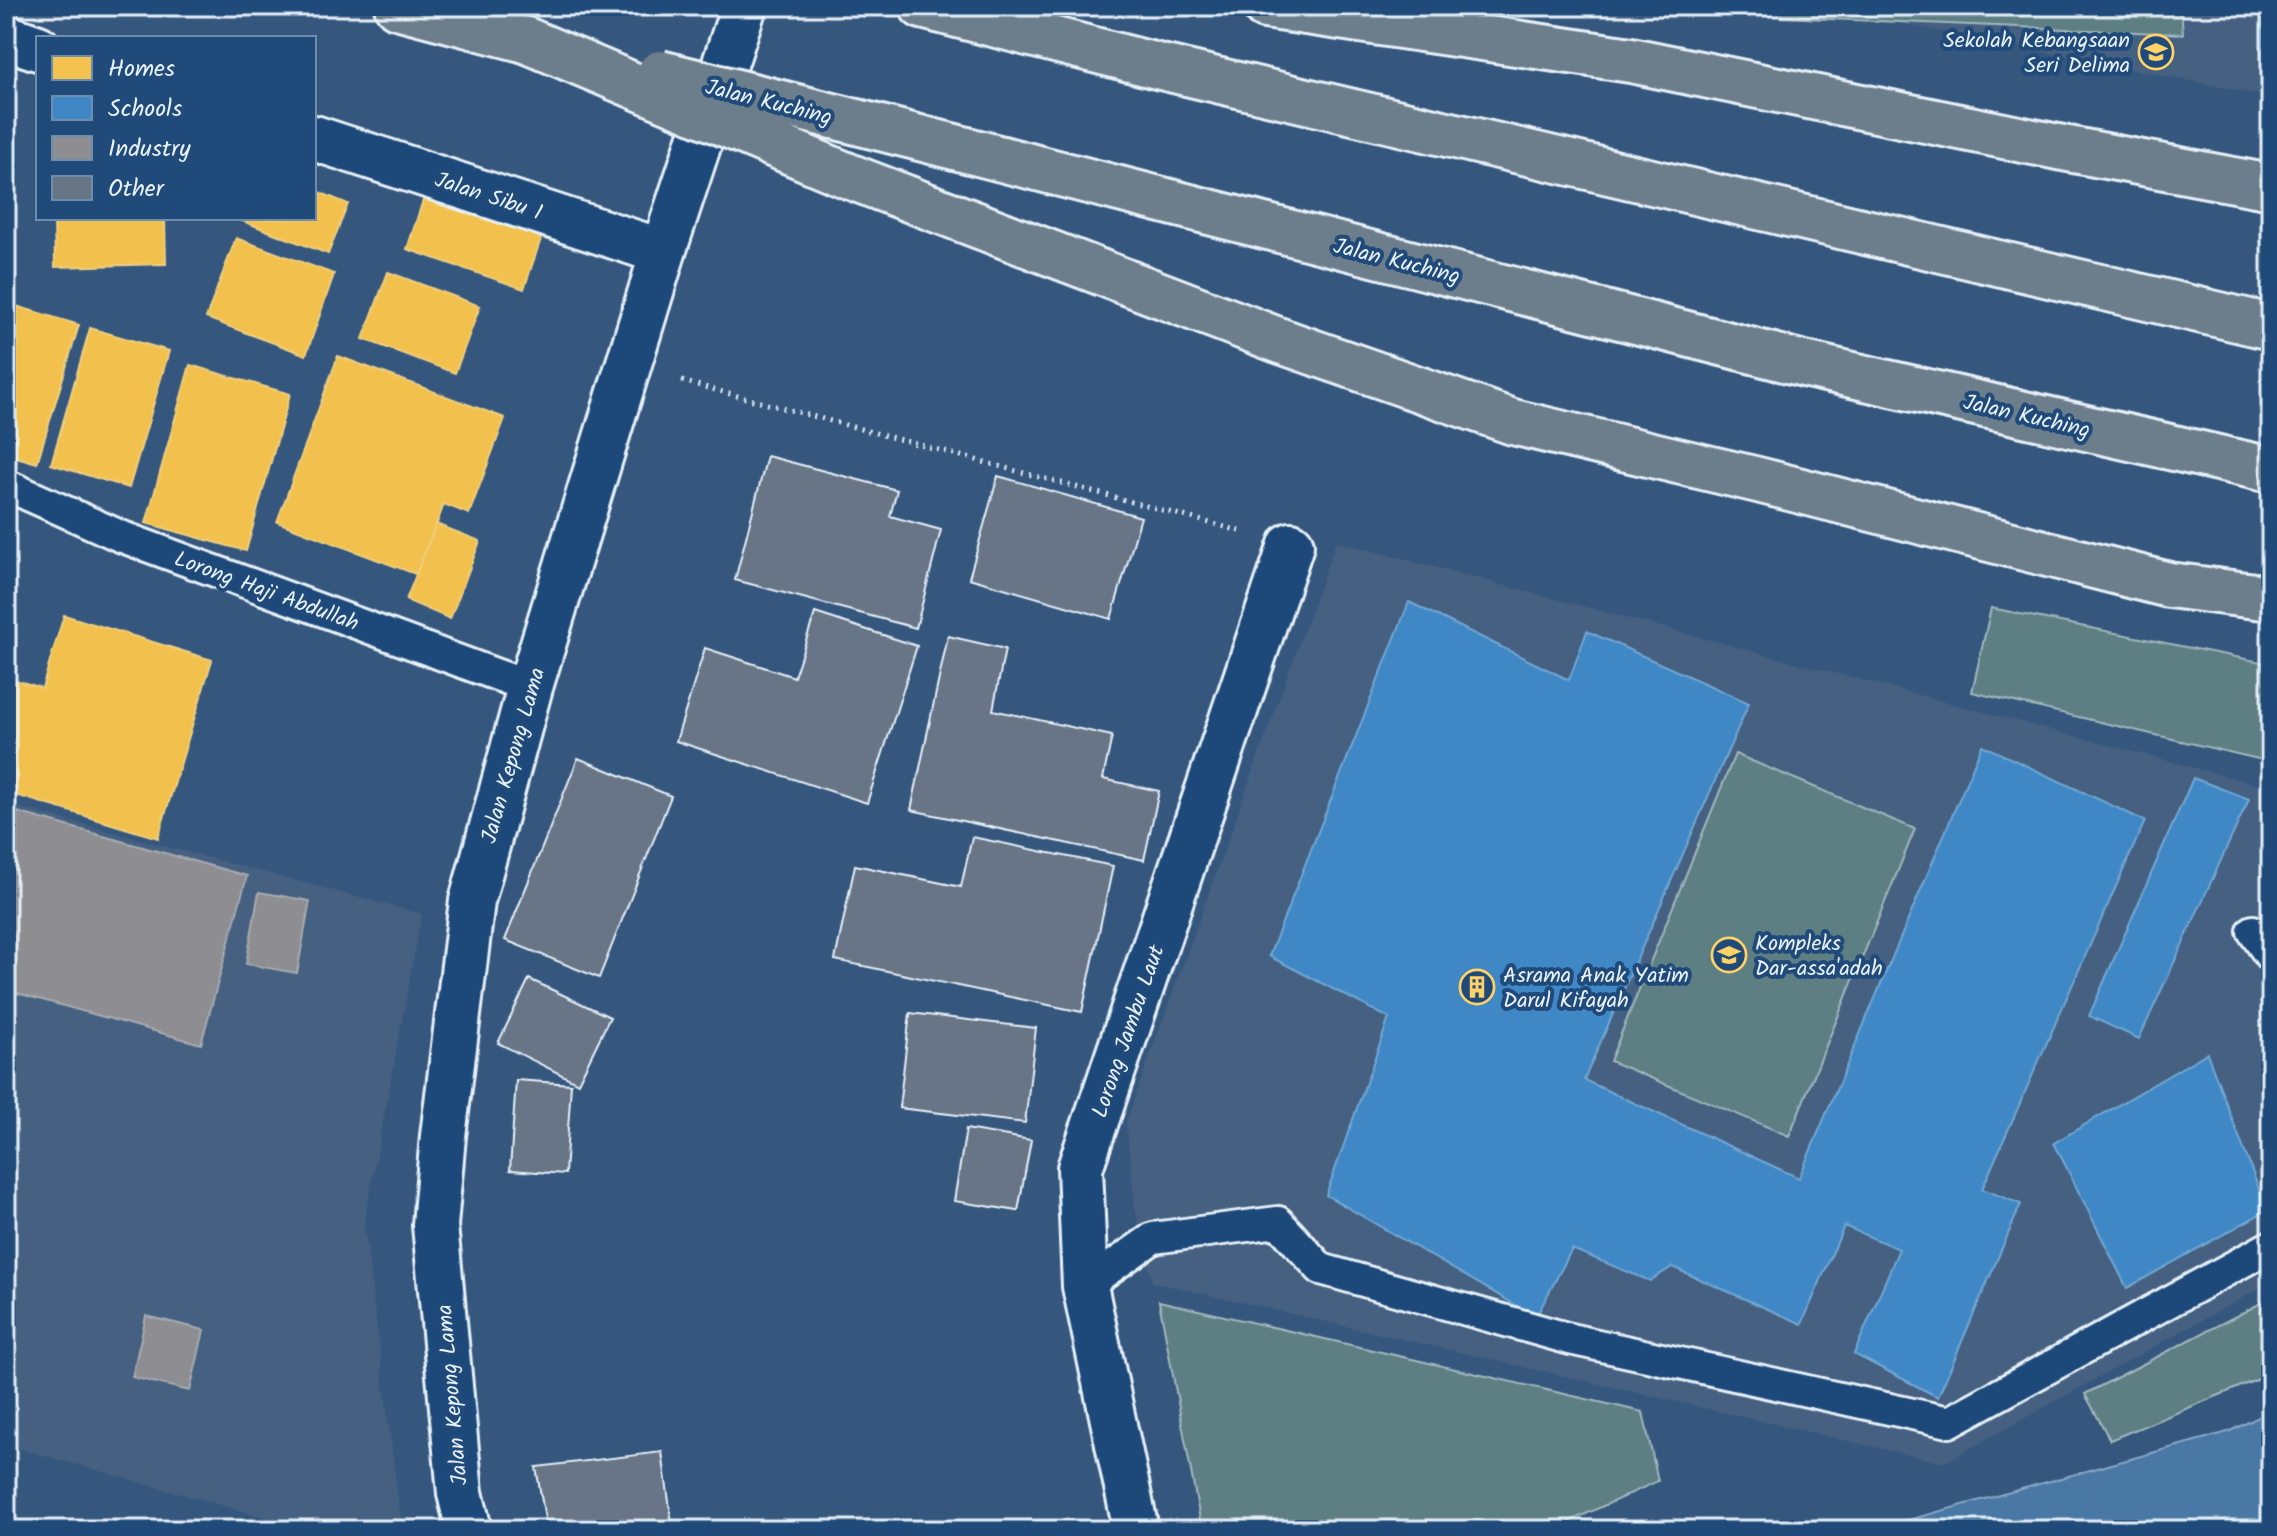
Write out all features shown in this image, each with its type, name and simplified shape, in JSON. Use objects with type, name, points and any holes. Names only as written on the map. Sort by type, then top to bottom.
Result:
[{"type":"highway","points":[[397,6],[526,40],[846,175],[1278,340],[1513,422],[1758,480],[2169,585],[2271,598]]},
{"type":"highway","points":[[922,6],[1161,67],[2271,327]]},
{"type":"highway","points":[[1265,6],[1631,60],[2047,145],[2271,187]]},
{"type":"highway","name":"Jalan Kuching","points":[[526,40],[1804,364],[2271,470]]},
{"type":"street","name":"Jalan Kepong Lama","points":[[469,1530],[460,1493],[435,1225],[472,901],[530,687],[663,252],[744,6]]},
{"type":"street","points":[[6,37],[36,47]]},
{"type":"street","name":"Jalan Sibu 1","points":[[316,139],[663,252]]},
{"type":"street","name":"Lorong Jambu Laut","points":[[1136,1530],[1085,1286],[1080,1168],[1291,545]]},
{"type":"lane","name":"Lorong Haji Abdullah","points":[[6,485],[120,536],[530,687]]},
{"type":"lane","points":[[2253,931],[2271,957]]},
{"type":"lane","points":[[1085,1286],[1153,1238],[1278,1222],[1321,1269],[1570,1339],[1949,1422],[2271,1246]]},
{"type":"path","points":[[628,366],[1291,545]]},
{"type":"shaded area","name":"Sekolah Kebangsaan Seri Delima","points":[[1813,6],[2271,6],[2271,97]]},
{"type":"shaded area","name":"Kompleks Dar-assa'adah","points":[[1336,541],[2271,788],[2271,1282],[1944,1463],[1152,1282],[1135,1208],[1126,1122]]},
{"type":"shaded area","points":[[6,804],[422,914],[364,1224],[402,1530],[310,1530],[6,1445]]},
{"type":"shaded area","points":[[2271,1411],[2271,1530],[1872,1530],[2228,1432]]},
{"type":"green space","points":[[1782,6],[2181,6],[2183,34],[1781,17]]},
{"type":"green space","points":[[1991,608],[2271,664],[2271,762],[1972,692]]},
{"type":"green space","points":[[1735,754],[1915,829],[1789,1136],[1610,1061]]},
{"type":"green space","points":[[2271,1298],[2271,1374],[2110,1440],[2085,1394]]},
{"type":"green space","points":[[1159,1301],[1643,1412],[1658,1481],[1551,1530],[1202,1530]]},
{"type":"building: Homes","points":[[316,191],[348,204],[328,254],[240,220],[316,220]]},
{"type":"building: Homes","points":[[426,191],[544,230],[524,289],[407,249]]},
{"type":"building: Homes","points":[[54,220],[165,220],[166,264],[55,267]]},
{"type":"building: Homes","points":[[236,238],[334,274],[306,355],[206,318]]},
{"type":"building: Homes","points":[[388,272],[480,306],[455,373],[363,339]]},
{"type":"building: Homes","points":[[6,303],[79,325],[37,463],[6,454]]},
{"type":"building: Homes","points":[[90,328],[169,351],[129,488],[51,464]]},
{"type":"building: Homes","points":[[338,356],[505,418],[469,514],[444,504],[418,575],[277,522]]},
{"type":"building: Homes","points":[[190,365],[290,394],[246,551],[146,523]]},
{"type":"building: Homes","points":[[436,524],[480,541],[450,619],[406,600]]},
{"type":"building: Homes","points":[[64,615],[212,660],[158,838],[6,792],[6,677],[42,688]]},
{"type":"building: Schools","points":[[2263,6],[2271,6],[2271,62],[2263,62]]},
{"type":"building: Schools","name":"Asrama Anak Yatim Darul Kifayah","points":[[1409,602],[1569,680],[1587,631],[1749,703],[1584,1080],[1799,1178],[1982,745],[2145,821],[1982,1189],[2021,1204],[1938,1397],[1854,1354],[1899,1249],[1844,1226],[1802,1324],[1672,1267],[1650,1281],[1572,1249],[1536,1317],[1326,1195],[1389,1018],[1269,956]]},
{"type":"building: Schools","points":[[2193,778],[2249,799],[2139,1039],[2089,1016]]},
{"type":"building: Schools","points":[[2207,1053],[2267,1210],[2127,1288],[2054,1143]]},
{"type":"building: Industry","points":[[6,809],[247,876],[201,1044],[6,990]]},
{"type":"building: Industry","points":[[259,892],[310,901],[297,973],[246,964]]},
{"type":"building: Industry","points":[[146,1316],[204,1330],[190,1391],[132,1377]]},
{"type":"building: Other","points":[[767,456],[897,490],[890,516],[941,530],[916,628],[735,580]]},
{"type":"building: Other","points":[[998,476],[1141,517],[1111,619],[969,578]]},
{"type":"building: Other","points":[[815,613],[917,646],[867,803],[676,741],[705,648],[794,677]]},
{"type":"building: Other","points":[[948,636],[1005,649],[993,710],[1112,736],[1103,779],[1159,791],[1144,860],[911,810]]},
{"type":"building: Other","points":[[578,758],[671,796],[599,978],[505,940]]},
{"type":"building: Other","points":[[972,837],[1113,866],[1082,1012],[835,960],[855,865],[961,887]]},
{"type":"building: Other","points":[[529,979],[610,1017],[578,1083],[498,1043]]},
{"type":"building: Other","points":[[910,1013],[1036,1028],[1025,1123],[899,1108]]},
{"type":"building: Other","points":[[516,1080],[571,1084],[565,1174],[510,1170]]},
{"type":"building: Other","points":[[966,1129],[1031,1140],[1018,1211],[954,1201]]},
{"type":"building: Other","points":[[662,1452],[673,1530],[547,1530],[536,1467]]},
{"type":"place","name":"Sekolah Kebangsaan Seri Delima","points":[[2156,52]]},
{"type":"place","name":"Kompleks Dar-assa'adah","points":[[1729,955]]},
{"type":"place","name":"Asrama Anak Yatim Darul Kifayah","points":[[1477,987]]}]
